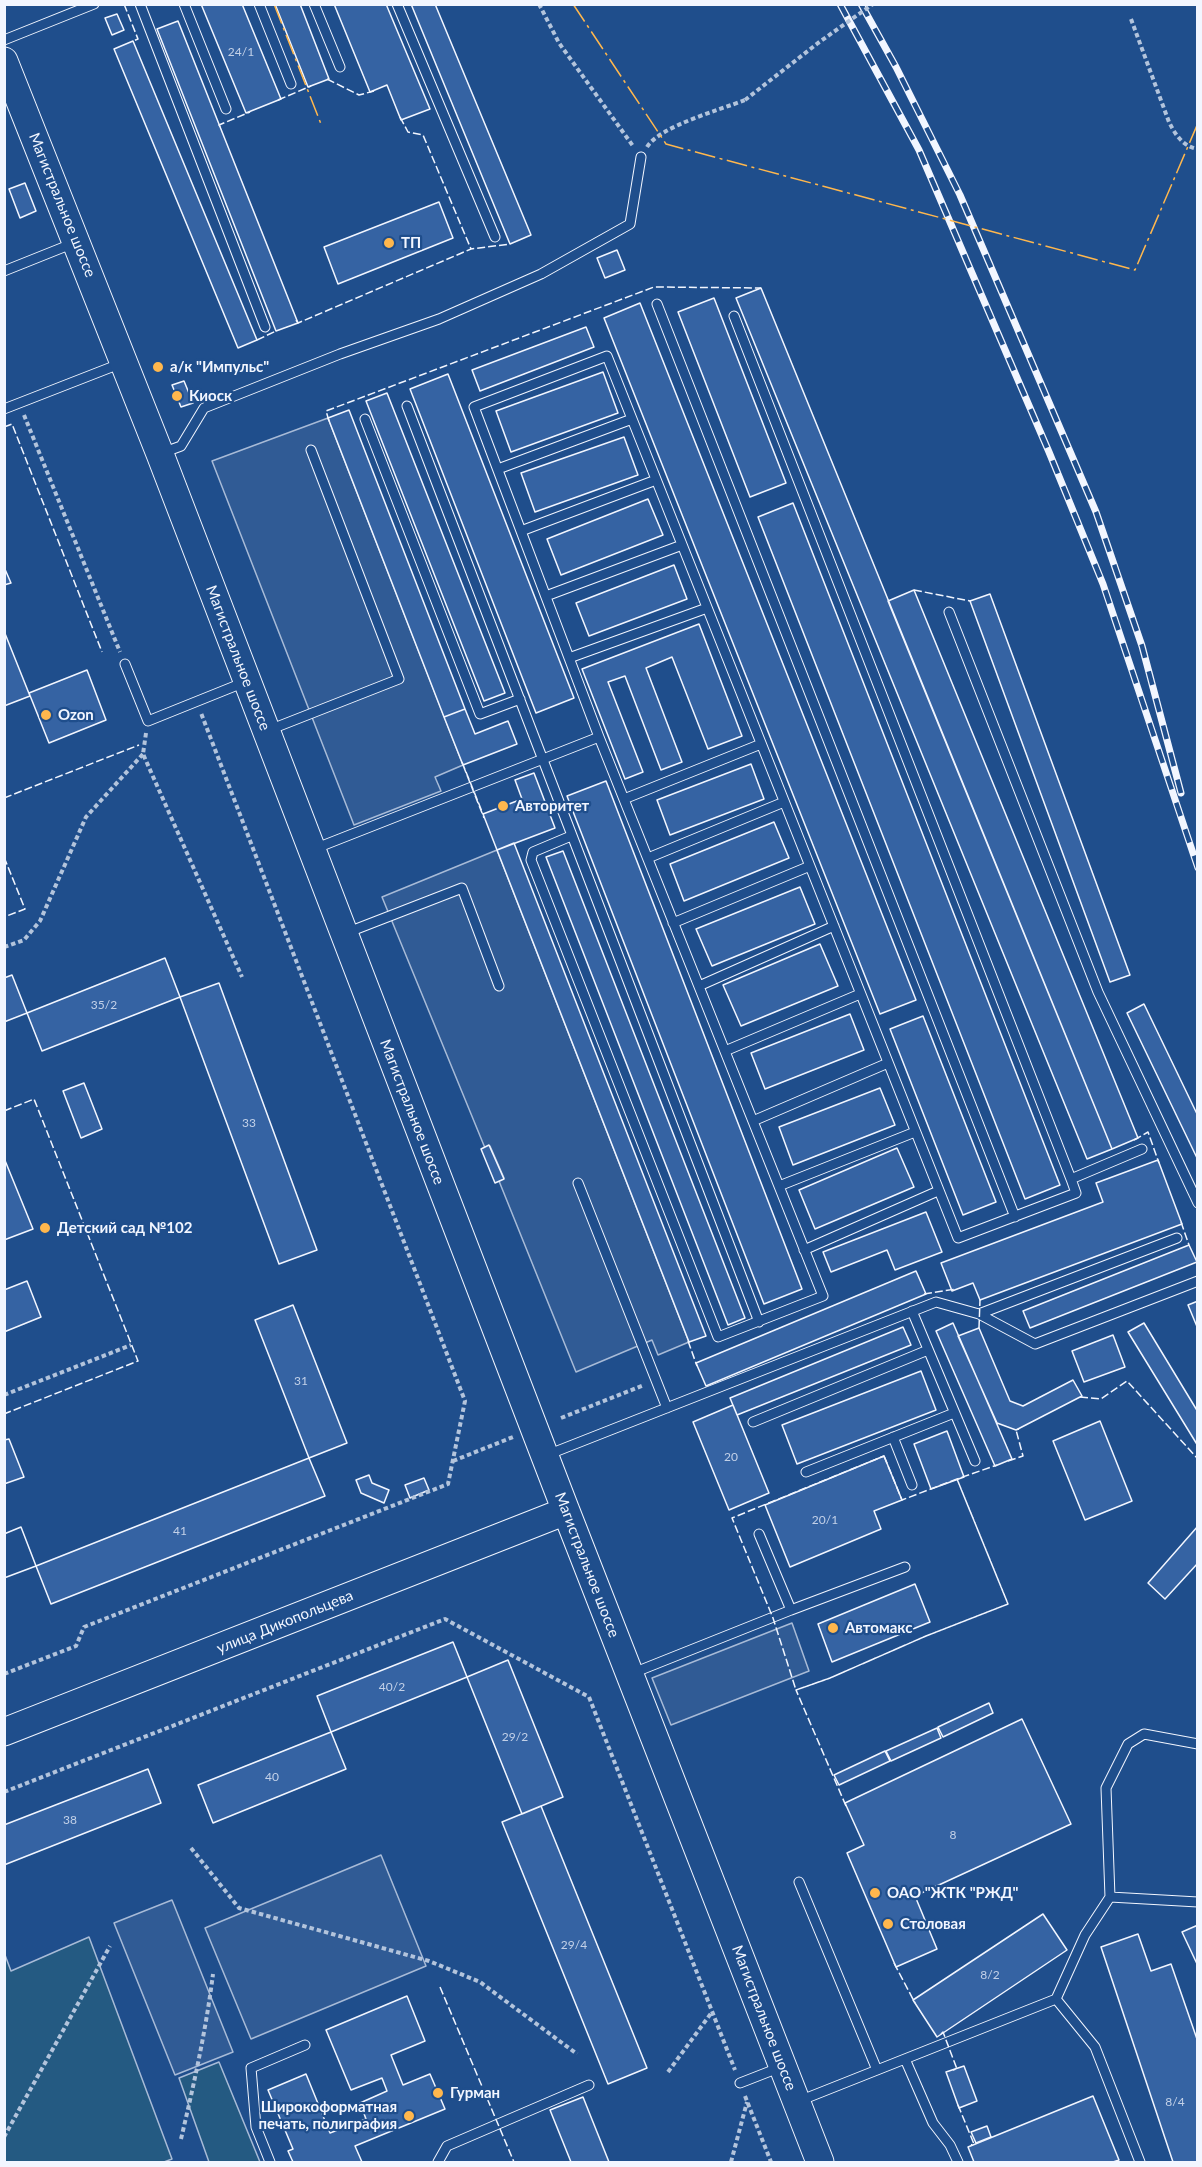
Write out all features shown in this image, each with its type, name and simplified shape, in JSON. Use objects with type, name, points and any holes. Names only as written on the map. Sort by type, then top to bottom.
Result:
[{"type":"main road","name":"Магистральное шоссе","points":[[4,61],[160,454],[566,1511],[820,2163]]},
{"type":"main road","name":"улица Дикопольцева","points":[[4,1732],[566,1511]]},
{"type":"lane","points":[[4,40],[94,4]]},
{"type":"lane","points":[[140,4],[265,327]]},
{"type":"lane","points":[[184,4],[226,110]]},
{"type":"lane","points":[[259,4],[291,84]]},
{"type":"lane","points":[[314,4],[340,68]]},
{"type":"lane","points":[[397,4],[495,237]]},
{"type":"lane","points":[[160,454],[181,446],[204,408],[340,354],[439,320],[541,274],[630,224],[641,157]]},
{"type":"lane","points":[[4,271],[76,242]]},
{"type":"lane","points":[[657,304],[1014,1216]]},
{"type":"lane","points":[[571,836],[533,852],[531,860],[718,1337],[823,1296],[599,737],[474,407],[607,356],[958,1238],[1076,1193],[734,316]]},
{"type":"lane","points":[[4,409],[124,362]]},
{"type":"lane","points":[[407,406],[759,1322]]},
{"type":"lane","points":[[364,419],[480,714],[520,699]]},
{"type":"lane","points":[[498,469],[632,419]]},
{"type":"lane","points":[[266,731],[399,679],[311,450]]},
{"type":"lane","points":[[521,531],[656,480]]},
{"type":"lane","points":[[546,596],[682,545]]},
{"type":"lane","points":[[569,658],[707,608]]},
{"type":"lane","points":[[949,612],[1098,992],[1197,1203]]},
{"type":"lane","points":[[125,664],[148,721],[247,681]]},
{"type":"lane","points":[[312,850],[599,737]]},
{"type":"lane","points":[[624,799],[761,744]]},
{"type":"lane","points":[[648,858],[784,802]]},
{"type":"lane","points":[[674,922],[810,866]]},
{"type":"lane","points":[[344,934],[462,888],[499,986]]},
{"type":"lane","points":[[699,987],[834,927]]},
{"type":"lane","points":[[725,1051],[860,994]]},
{"type":"lane","points":[[753,1121],[888,1063]]},
{"type":"lane","points":[[779,1186],[915,1132]]},
{"type":"lane","points":[[1071,1179],[1142,1149]]},
{"type":"lane","points":[[578,1183],[667,1408]]},
{"type":"lane","points":[[804,1250],[938,1191]]},
{"type":"lane","points":[[979,1314],[1177,1239]]},
{"type":"lane","points":[[545,1456],[936,1302],[979,1314],[1035,1344],[1197,1281]]},
{"type":"lane","points":[[912,1311],[975,1461]]},
{"type":"lane","points":[[753,1422],[928,1350]]},
{"type":"lane","points":[[806,1472],[954,1413]]},
{"type":"lane","points":[[893,1437],[912,1485]]},
{"type":"lane","points":[[759,1534],[791,1610]]},
{"type":"lane","points":[[629,1674],[905,1567]]},
{"type":"lane","points":[[797,2102],[1056,1999],[1085,1935],[1110,1897],[1106,1788],[1128,1744],[1144,1734],[1197,1744]]},
{"type":"lane","points":[[799,1882],[877,2070]]},
{"type":"lane","points":[[1110,1897],[1197,1902]]},
{"type":"lane","points":[[1056,1999],[1095,2048],[1140,2163]]},
{"type":"lane","points":[[270,2163],[256,2127],[251,2068],[305,2045]]},
{"type":"lane","points":[[905,2059],[933,2123],[950,2145],[958,2163]]},
{"type":"lane","points":[[740,2084],[783,2067]]},
{"type":"lane","points":[[438,2163],[447,2146],[589,2085]]},
{"type":"path","points":[[539,4],[559,43],[641,157],[651,141],[667,130],[745,100],[873,4]]},
{"type":"path","points":[[1131,19],[1176,137],[1194,150],[1197,149]]},
{"type":"path","points":[[20,404],[125,664]]},
{"type":"path","points":[[4,1674],[76,1646],[84,1627],[448,1484],[465,1401],[197,702]]},
{"type":"path","points":[[148,721],[143,754],[242,977]]},
{"type":"path","points":[[4,947],[24,940],[40,921],[86,817],[143,754]]},
{"type":"path","points":[[4,1395],[131,1345]]},
{"type":"path","points":[[561,1418],[656,1381]]},
{"type":"path","points":[[453,1461],[514,1437]]},
{"type":"path","points":[[4,1792],[445,1619],[589,1697],[771,2163]]},
{"type":"path","points":[[191,1848],[239,1908],[429,1961],[480,1982],[577,2054]]},
{"type":"path","points":[[4,2137],[110,1946]]},
{"type":"path","points":[[181,2139],[203,2043],[213,1974]]},
{"type":"path","points":[[668,2072],[712,2012]]},
{"type":"path","points":[[731,2163],[747,2100]]},
{"type":"shaded area","points":[[328,418],[463,765],[435,777],[441,791],[354,825],[212,461]]},
{"type":"shaded area","points":[[497,850],[689,1342],[658,1355],[652,1340],[576,1372],[499,1181],[504,1178],[490,1146],[485,1148],[382,897]]},
{"type":"shaded area","points":[[792,1623],[809,1671],[671,1725],[652,1678]]},
{"type":"shaded area","points":[[381,1855],[426,1966],[251,2039],[205,1928]]},
{"type":"shaded area","points":[[172,1900],[233,2052],[175,2075],[114,1923]]},
{"type":"shaded area","points":[[89,1937],[172,2159],[164,2162],[5,2162],[5,1955],[11,1971]]},
{"type":"shaded area","points":[[219,2062],[260,2162],[209,2162],[179,2078]]},
{"type":"building","points":[[201,4],[242,4],[281,99],[246,113]]},
{"type":"building","points":[[275,4],[300,4],[329,79],[308,87]]},
{"type":"building","points":[[334,4],[386,4],[430,109],[401,120],[387,85],[370,92]]},
{"type":"building","points":[[411,4],[435,4],[531,235],[510,244]]},
{"type":"building","points":[[117,14],[124,30],[112,35],[105,18]]},
{"type":"building","points":[[178,21],[298,323],[276,331],[157,29]]},
{"type":"building","points":[[133,41],[257,340],[238,348],[114,49]]},
{"type":"building","points":[[25,183],[36,211],[20,218],[9,189]]},
{"type":"building","name":"ТП","points":[[439,202],[453,238],[338,284],[324,247]]},
{"type":"building","points":[[617,250],[625,270],[605,278],[597,258]]},
{"type":"building","points":[[761,288],[1112,1149],[1087,1159],[736,298]]},
{"type":"building","points":[[714,298],[786,483],[750,497],[678,312]]},
{"type":"building","points":[[640,303],[916,1000],[880,1014],[604,318]]},
{"type":"building","points":[[586,327],[594,347],[480,391],[472,370]]},
{"type":"building","points":[[603,372],[618,413],[511,452],[496,411]]},
{"type":"building","points":[[448,374],[574,698],[536,713],[410,389]]},
{"type":"building","points":[[184,381],[193,403],[181,407],[172,385]]},
{"type":"building","points":[[387,393],[505,693],[484,701],[366,401]]},
{"type":"building","points":[[349,410],[465,709],[444,717],[328,418]]},
{"type":"building","points":[[624,437],[638,475],[535,512],[521,473]]},
{"type":"building","points":[[648,499],[663,535],[561,575],[547,539]]},
{"type":"building","points":[[793,503],[1060,1185],[1025,1199],[758,517]]},
{"type":"building","points":[[674,565],[687,599],[589,636],[576,603]]},
{"type":"building","points":[[4,567],[11,583],[4,585]]},
{"type":"building","points":[[914,590],[1138,1138],[1112,1149],[888,601]]},
{"type":"building","points":[[990,594],[1130,975],[1110,982],[970,601]]},
{"type":"building","points":[[699,624],[742,736],[708,749],[672,657],[646,668],[682,762],[661,770],[625,676],[608,682],[643,772],[625,779],[582,669]]},
{"type":"building","points":[[4,631],[30,696],[4,706]]},
{"type":"building","points":[[87,670],[106,720],[49,743],[29,693]]},
{"type":"building","points":[[465,709],[475,734],[508,721],[517,744],[463,765],[444,717]]},
{"type":"building","points":[[751,764],[764,799],[670,835],[657,800]]},
{"type":"building","points":[[534,773],[555,828],[497,850],[483,814],[522,799],[515,780]]},
{"type":"building","points":[[606,781],[802,1289],[764,1304],[567,796]]},
{"type":"building","points":[[774,822],[789,858],[684,901],[670,864]]},
{"type":"building","points":[[514,843],[706,1336],[689,1342],[497,850]]},
{"type":"building","points":[[563,851],[745,1318],[728,1325],[546,857]]},
{"type":"building","points":[[800,887],[815,924],[712,966],[696,929]]},
{"type":"building","points":[[820,944],[838,986],[741,1026],[723,985]]},
{"type":"building","points":[[165,958],[180,997],[42,1051],[27,1013]]},
{"type":"building","points":[[12,975],[27,1013],[4,1022],[4,978]]},
{"type":"building","points":[[219,983],[317,1250],[279,1264],[180,997]]},
{"type":"building","points":[[1144,1004],[1198,1116],[1198,1160],[1127,1013]]},
{"type":"building","points":[[850,1014],[864,1050],[765,1089],[751,1053]]},
{"type":"building","points":[[923,1016],[996,1202],[963,1215],[890,1029]]},
{"type":"building","points":[[84,1083],[102,1129],[81,1138],[63,1091]]},
{"type":"building","points":[[880,1088],[895,1125],[793,1165],[779,1127]]},
{"type":"building","points":[[489,1145],[504,1179],[495,1183],[481,1149]]},
{"type":"building","points":[[897,1148],[914,1187],[815,1229],[799,1190]]},
{"type":"building","points":[[4,1158],[33,1229],[4,1240]]},
{"type":"building","points":[[1158,1160],[1182,1224],[980,1300],[973,1283],[952,1291],[941,1263],[1103,1202],[1096,1183]]},
{"type":"building","points":[[926,1212],[942,1252],[895,1270],[887,1250],[831,1272],[823,1252]]},
{"type":"building","points":[[1189,1245],[1197,1262],[1030,1328],[1023,1311]]},
{"type":"building","points":[[916,1271],[926,1294],[706,1386],[696,1363]]},
{"type":"building","points":[[27,1281],[41,1317],[4,1332],[4,1290]]},
{"type":"building","points":[[1198,1301],[1198,1329],[1188,1305]]},
{"type":"building","points":[[293,1305],[347,1443],[309,1458],[255,1320]]},
{"type":"building","points":[[953,1323],[1012,1459],[995,1466],[936,1331]]},
{"type":"building","points":[[1144,1323],[1198,1412],[1198,1446],[1128,1332]]},
{"type":"building","points":[[903,1327],[911,1345],[737,1415],[730,1398]]},
{"type":"building","points":[[979,1328],[1010,1401],[1023,1406],[1073,1380],[1082,1396],[1016,1430],[997,1423],[958,1336]]},
{"type":"building","points":[[1113,1335],[1125,1367],[1084,1382],[1072,1351]]},
{"type":"building","points":[[921,1371],[936,1410],[797,1464],[782,1425]]},
{"type":"building","points":[[733,1405],[769,1493],[729,1510],[693,1422]]},
{"type":"building","points":[[1100,1421],[1132,1501],[1085,1520],[1053,1441]]},
{"type":"building","points":[[947,1431],[964,1477],[931,1489],[914,1444]]},
{"type":"building","points":[[9,1439],[24,1477],[4,1484],[4,1440]]},
{"type":"building","points":[[884,1456],[902,1500],[874,1511],[881,1529],[790,1567],[765,1505]]},
{"type":"building","points":[[309,1458],[325,1496],[51,1604],[36,1566]]},
{"type":"building","points":[[369,1475],[372,1483],[389,1490],[384,1503],[361,1493],[356,1480]]},
{"type":"building","points":[[424,1478],[429,1490],[410,1498],[405,1485]]},
{"type":"building","points":[[1198,1526],[1198,1563],[1165,1599],[1148,1583]]},
{"type":"building","points":[[21,1527],[36,1566],[4,1578],[4,1534]]},
{"type":"building","points":[[21,1527],[36,1566],[4,1578],[4,1534]]},
{"type":"building","points":[[915,1584],[930,1622],[832,1662],[818,1624]]},
{"type":"building","points":[[453,1642],[467,1677],[331,1732],[317,1696]]},
{"type":"building","points":[[508,1660],[563,1797],[522,1814],[467,1677]]},
{"type":"building","points":[[989,1703],[993,1713],[943,1737],[938,1727]]},
{"type":"building","points":[[1022,1719],[1071,1824],[915,1896],[937,1949],[896,1967],[847,1853],[864,1845],[845,1803]]},
{"type":"building","points":[[937,1728],[941,1738],[891,1761],[886,1751]]},
{"type":"building","points":[[331,1732],[346,1769],[213,1823],[198,1785]]},
{"type":"building","points":[[885,1751],[890,1761],[839,1785],[834,1775]]},
{"type":"building","points":[[148,1769],[161,1803],[4,1865],[4,1825]]},
{"type":"building","points":[[541,1806],[647,2068],[608,2084],[502,1822]]},
{"type":"building","points":[[1043,1914],[1067,1950],[937,2037],[913,2000]]},
{"type":"building","points":[[1198,1925],[1198,1966],[1182,1932]]},
{"type":"building","points":[[1138,1934],[1151,1971],[1171,1964],[1198,2042],[1198,2162],[1173,2162],[1101,1947]]},
{"type":"building","points":[[407,1996],[425,2041],[391,2055],[403,2085],[430,2074],[445,2109],[355,2146],[362,2162],[293,2162],[288,2151],[293,2149],[268,2090],[306,2074],[330,2133],[366,2119],[360,2103],[387,2091],[382,2078],[351,2090],[326,2030]]},
{"type":"building","points":[[964,2066],[977,2101],[959,2108],[946,2072]]},
{"type":"building","points":[[1093,2096],[1119,2160],[1113,2162],[974,2162],[968,2147]]},
{"type":"building","points":[[583,2097],[609,2162],[571,2162],[550,2110]]},
{"type":"building","points":[[987,2126],[991,2137],[976,2143],[971,2132]]},
{"type":"railway","points":[[840,4],[919,150],[1049,452],[1103,584],[1198,868]]},
{"type":"railway","points":[[861,4],[896,67],[960,195],[1096,512],[1142,646],[1181,793]]},
{"type":"fence","points":[[124,4],[138,39],[133,41]]},
{"type":"fence","points":[[327,79],[359,95],[374,91]]},
{"type":"fence","points":[[278,100],[311,86]]},
{"type":"fence","points":[[220,127],[219,125],[250,112]]},
{"type":"fence","points":[[400,117],[408,132],[423,135],[471,249]]},
{"type":"fence","points":[[296,320],[298,323],[471,249],[510,244]]},
{"type":"fence","points":[[329,421],[326,411],[654,287],[761,288]]},
{"type":"fence","points":[[257,340],[276,331]]},
{"type":"fence","points":[[4,427],[12,424],[102,652]]},
{"type":"fence","points":[[914,590],[970,601]]},
{"type":"fence","points":[[4,798],[139,745]]},
{"type":"fence","points":[[462,762],[483,814]]},
{"type":"fence","points":[[463,765],[484,818]]},
{"type":"fence","points":[[4,857],[25,909],[4,917]]},
{"type":"fence","points":[[4,1111],[34,1099],[138,1361],[4,1414]]},
{"type":"fence","points":[[1134,1140],[1148,1132],[1159,1163]]},
{"type":"fence","points":[[1181,1222],[1189,1245]]},
{"type":"fence","points":[[924,1294],[956,1289]]},
{"type":"fence","points":[[979,1328],[980,1300]]},
{"type":"fence","points":[[688,1341],[697,1366]]},
{"type":"fence","points":[[1080,1397],[1101,1399],[1127,1381],[1198,1459]]},
{"type":"fence","points":[[1008,1461],[1023,1456],[1016,1430],[1019,1429]]},
{"type":"fence","points":[[884,1456],[902,1500],[957,1479],[1008,1604],[796,1690],[773,1618],[732,1518],[884,1456]]},
{"type":"fence","points":[[846,1806],[796,1690],[1008,1604],[957,1479],[997,1465]]},
{"type":"fence","points":[[894,1963],[915,2003]]},
{"type":"fence","points":[[440,1987],[514,2162]]},
{"type":"fence","points":[[941,2034],[943,2032],[957,2069],[953,2070]]},
{"type":"fence","points":[[958,2105],[974,2144],[971,2145]]},
{"type":"power","points":[[274,4],[321,124]]},
{"type":"power","points":[[573,4],[666,144],[1135,270],[1198,123]]},
{"type":"place","name":"ТП","points":[[389,243]]},
{"type":"place","name":"а/к \"Импульс\"","points":[[158,367]]},
{"type":"place","name":"Киоск","points":[[177,396]]},
{"type":"place","name":"Ozon","points":[[46,715]]},
{"type":"place","name":"Авторитет","points":[[503,806]]},
{"type":"place","name":"Детский сад №102","points":[[45,1228]]},
{"type":"place","name":"Автомакс","points":[[833,1628]]},
{"type":"place","name":"ОАО \"ЖТК \"РЖД\"","points":[[875,1893]]},
{"type":"place","name":"Столовая","points":[[888,1924]]},
{"type":"place","name":"Гурман","points":[[438,2093]]},
{"type":"place","name":"Широкоформатная печать, полиграфия","points":[[409,2116]]}]
